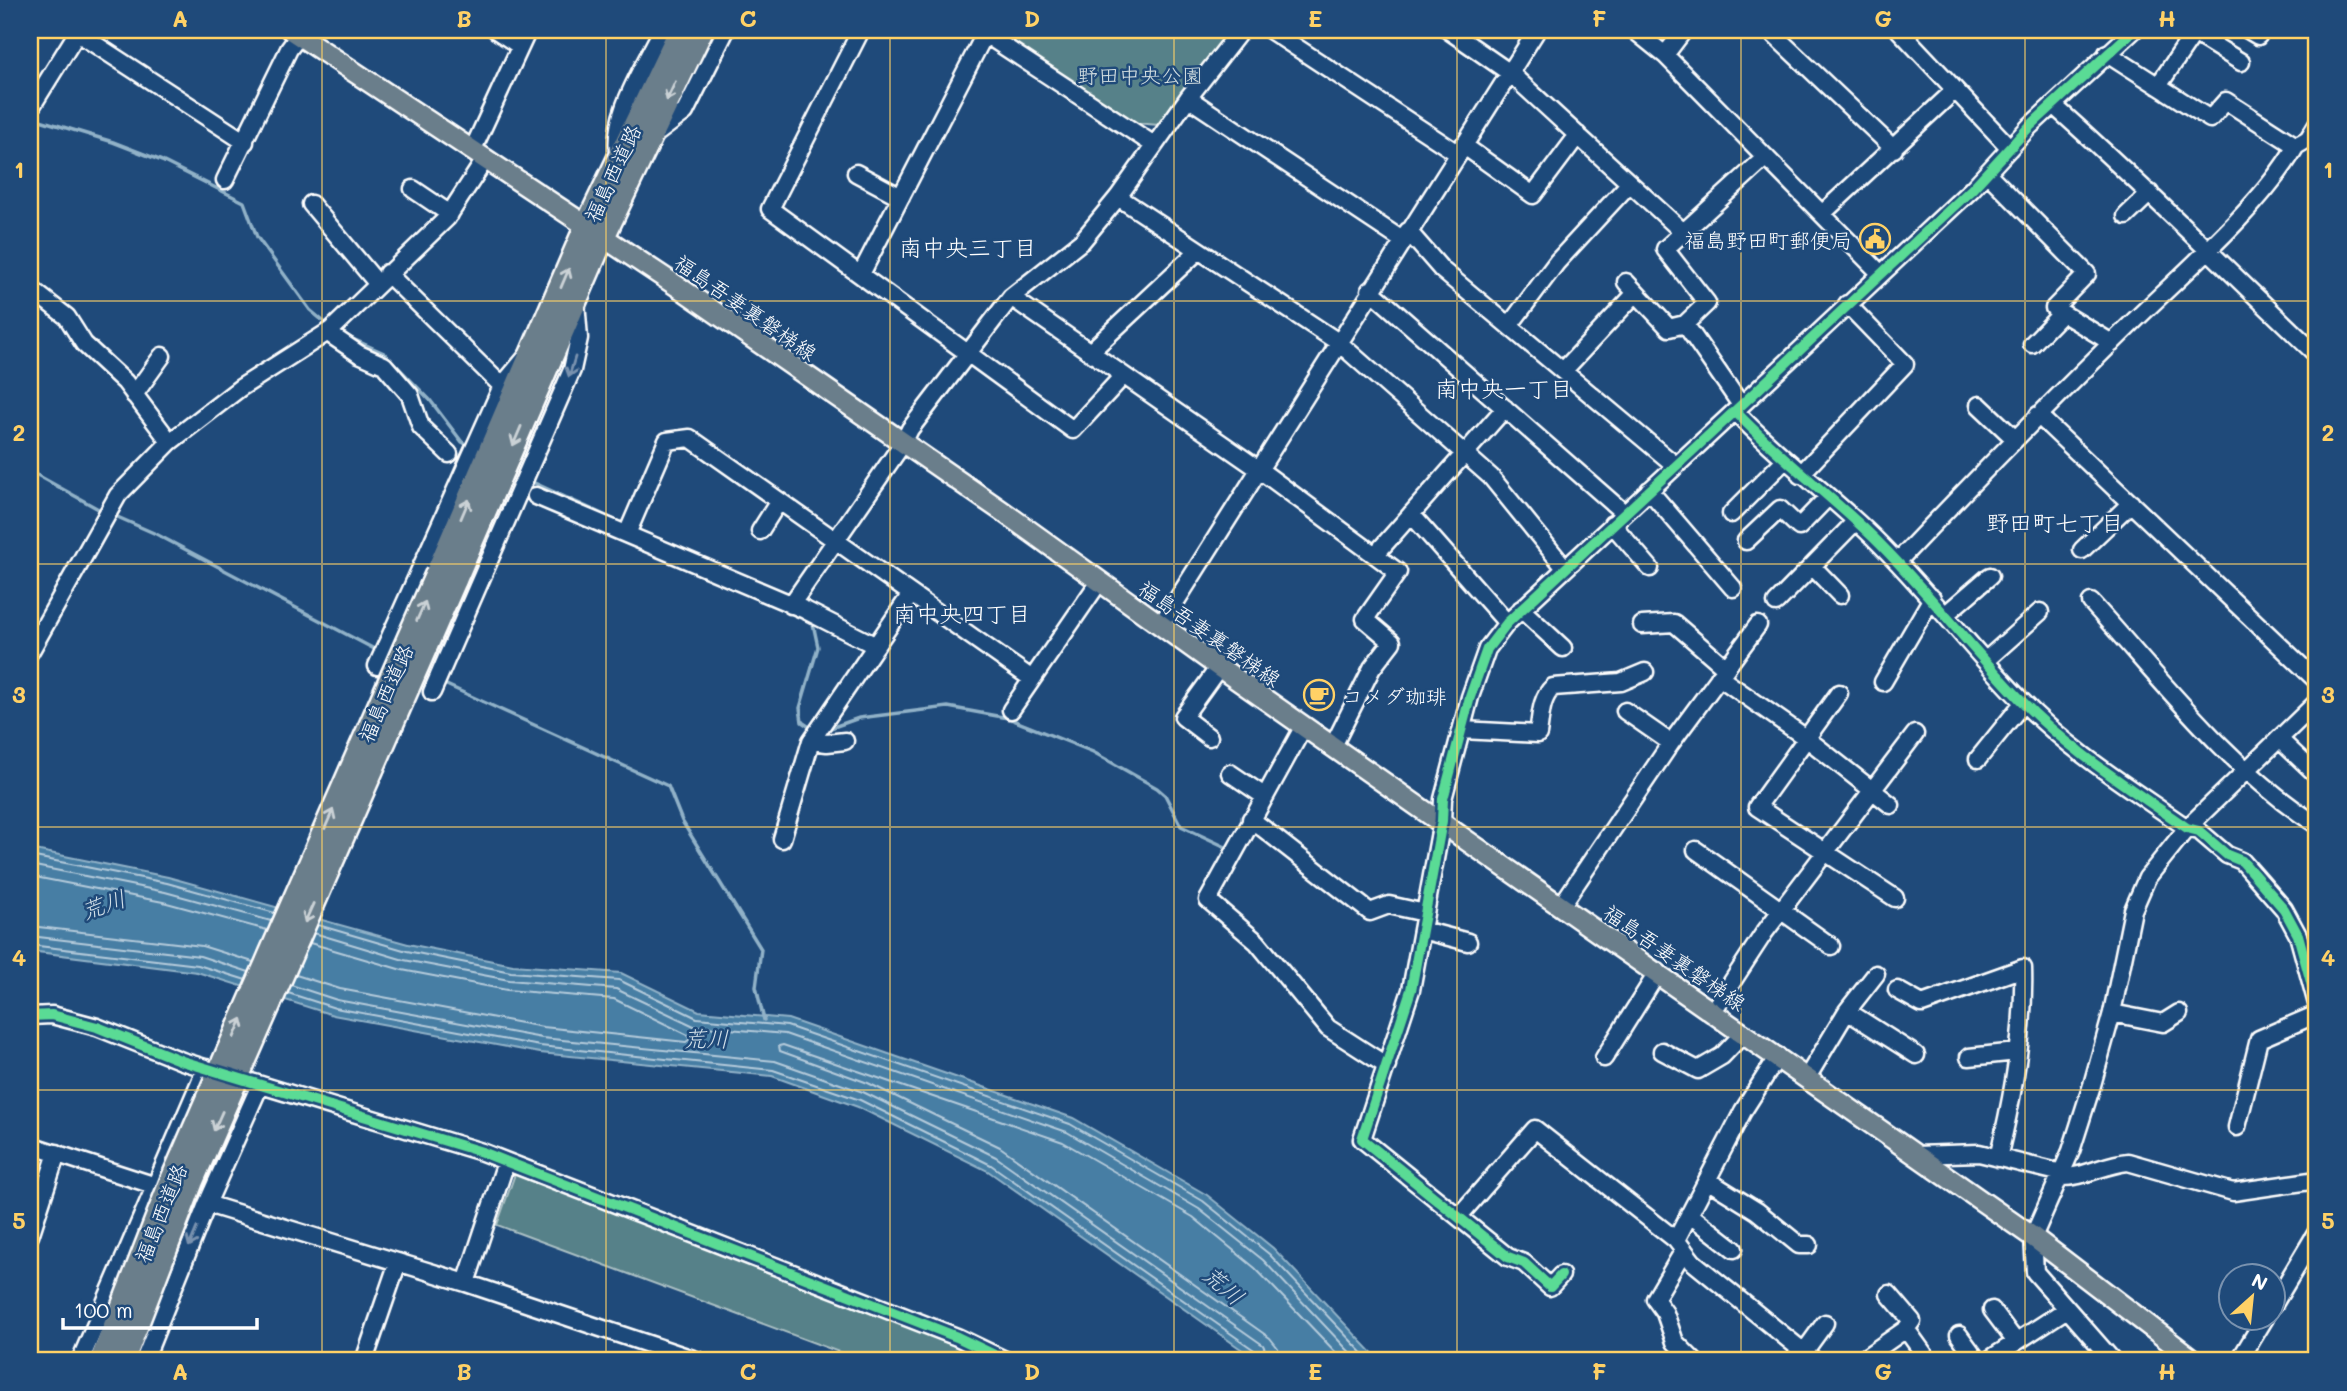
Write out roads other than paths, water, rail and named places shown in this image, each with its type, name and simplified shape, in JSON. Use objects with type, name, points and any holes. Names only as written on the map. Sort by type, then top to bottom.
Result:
[{"type":"highway","name":"福島西道路","points":[[122,1361],[128,1321],[178,1168],[446,576],[576,300],[594,233],[619,158],[681,30]]},
{"type":"highway","name":"福島西道路","points":[[446,576],[535,348],[594,233],[648,139],[701,30]]},
{"type":"highway","name":"福島西道路","points":[[102,1361],[128,1321]]},
{"type":"main road","name":"福島吾妻裏磐梯線","points":[[298,32],[594,233],[683,290],[1561,906],[1808,1076],[2033,1237],[2195,1361]]},
{"type":"street","points":[[496,30],[520,46]]},
{"type":"street","points":[[30,652],[112,505],[170,442],[240,388],[332,329],[450,214],[480,154],[528,30]]},
{"type":"street","points":[[619,158],[615,140],[620,121],[662,30]]},
{"type":"street","points":[[648,139],[685,112],[726,30]]},
{"type":"street","points":[[861,30],[770,209],[1073,429],[1123,376]]},
{"type":"street","points":[[801,605],[835,541],[903,443],[909,429],[1011,298],[1082,241],[1118,197],[1188,98],[1241,30]]},
{"type":"street","points":[[1270,30],[1533,195],[1578,135]]},
{"type":"street","points":[[1448,30],[1510,73],[1683,232]]},
{"type":"street","points":[[1161,625],[1257,468],[1538,30]]},
{"type":"street","points":[[1634,30],[1665,55],[1880,274]]},
{"type":"street","points":[[1665,55],[1684,30]]},
{"type":"street","points":[[1769,30],[1894,149]]},
{"type":"street","points":[[1899,30],[2010,148]]},
{"type":"street","points":[[1561,1275],[1550,1287],[1524,1263],[1508,1257],[1459,1216],[1359,1144],[1411,990],[1442,821],[1443,799],[1487,649],[1521,609],[1987,173],[2053,105],[2134,30]]},
{"type":"street","points":[[30,109],[77,31],[245,142]]},
{"type":"street","points":[[861,274],[983,31],[1154,145]]},
{"type":"street","points":[[225,180],[298,32]]},
{"type":"street","points":[[2158,86],[2194,33],[2241,62]]},
{"type":"street","points":[[2107,53],[2210,119],[2227,101],[2296,146]]},
{"type":"street","points":[[1823,213],[1955,90]]},
{"type":"street","points":[[1188,98],[1405,235],[1442,270],[1675,465]]},
{"type":"street","points":[[2053,105],[2150,193],[2206,251],[2317,355]]},
{"type":"street","points":[[1898,562],[2038,415],[2206,251],[2282,171],[2296,146],[2308,139],[2317,124]]},
{"type":"street","points":[[1563,371],[1631,287],[1669,328],[1685,324],[1707,303],[1665,249],[1766,157]]},
{"type":"street","points":[[856,173],[901,197]]},
{"type":"street","points":[[1987,173],[2087,274],[2054,308],[2112,343]]},
{"type":"street","points":[[1509,326],[1557,262],[1630,183]]},
{"type":"street","points":[[413,189],[450,214]]},
{"type":"street","points":[[2126,216],[2150,193]]},
{"type":"street","points":[[1118,197],[1338,342],[1465,453],[1504,493],[1565,568]]},
{"type":"street","points":[[311,204],[382,278],[502,386]]},
{"type":"street","points":[[1090,352],[1198,251]]},
{"type":"street","points":[[30,288],[67,317],[84,344],[134,395],[170,442]]},
{"type":"street","points":[[1370,290],[1624,513]]},
{"type":"street","points":[[1011,298],[1257,468],[1398,572],[1365,619],[1392,642],[1372,668],[1333,746]]},
{"type":"street","points":[[432,692],[572,370],[579,338],[576,300]]},
{"type":"street","points":[[1800,475],[1905,364],[1847,304]]},
{"type":"street","points":[[2032,344],[2062,313]]},
{"type":"street","points":[[1685,324],[1738,408],[1784,461],[1856,521],[1898,562],[2023,703],[2060,737],[2187,828],[2199,831],[2227,855],[2242,861],[2284,909],[2298,935],[2313,965],[2317,1004]]},
{"type":"street","points":[[332,329],[359,354],[384,365],[410,395],[421,427],[449,454]]},
{"type":"street","points":[[377,666],[502,386],[513,369],[535,348]]},
{"type":"street","points":[[134,395],[162,356]]},
{"type":"street","points":[[1979,405],[2015,439]]},
{"type":"street","points":[[1375,555],[1505,408]]},
{"type":"street","points":[[2038,415],[2317,681]]},
{"type":"street","points":[[629,528],[667,441],[690,438],[1032,679]]},
{"type":"street","points":[[1731,514],[1784,461]]},
{"type":"street","points":[[1649,490],[1733,588]]},
{"type":"street","points":[[536,496],[629,528],[801,605],[876,646]]},
{"type":"street","points":[[1746,541],[1780,509],[1799,527],[1828,497]]},
{"type":"street","points":[[760,531],[779,501]]},
{"type":"street","points":[[2082,550],[2131,503]]},
{"type":"street","points":[[1411,514],[1507,623]]},
{"type":"street","points":[[1776,603],[1856,521]]},
{"type":"street","points":[[1612,524],[1650,568]]},
{"type":"street","points":[[1812,566],[1840,596]]},
{"type":"street","points":[[1946,614],[1990,576]]},
{"type":"street","points":[[1011,710],[1099,582]]},
{"type":"street","points":[[782,839],[811,741],[911,594]]},
{"type":"street","points":[[1883,682],[1932,598]]},
{"type":"street","points":[[2091,602],[2194,716],[2277,799],[2317,825]]},
{"type":"street","points":[[1521,609],[1563,648]]},
{"type":"street","points":[[1985,661],[2040,612]]},
{"type":"street","points":[[1642,625],[1674,623],[1723,672],[1891,806]]},
{"type":"street","points":[[1561,906],[1671,743],[1758,625]]},
{"type":"street","points":[[1209,737],[1184,717],[1219,667]]},
{"type":"street","points":[[1462,730],[1538,734],[1546,693],[1553,687],[1621,682],[1645,672]]},
{"type":"street","points":[[1839,693],[1757,807],[1895,898]]},
{"type":"street","points":[[2113,1361],[2035,1272],[2033,1237],[2061,1175],[2092,1085],[2112,1013],[2133,911],[2147,878],[2187,828],[2317,702]]},
{"type":"street","points":[[1978,759],[2023,703]]},
{"type":"street","points":[[1625,710],[1671,743]]},
{"type":"street","points":[[1304,726],[1208,900],[1257,942],[1328,1028],[1387,1066]]},
{"type":"street","points":[[1713,1011],[1781,912],[1915,734]]},
{"type":"street","points":[[2279,739],[2317,775]]},
{"type":"street","points":[[811,741],[845,741]]},
{"type":"street","points":[[1230,773],[1264,796]]},
{"type":"street","points":[[1251,819],[1370,912],[1389,905],[1425,913]]},
{"type":"street","points":[[1696,850],[1832,946]]},
{"type":"street","points":[[1422,930],[1468,942]]},
{"type":"street","points":[[1897,990],[1922,1004],[2023,968],[2024,995],[2011,1104],[1998,1158]]},
{"type":"street","points":[[1604,1058],[1658,972]]},
{"type":"street","points":[[1808,1076],[1847,1011],[1875,974]]},
{"type":"street","points":[[1847,1011],[1916,1055]]},
{"type":"street","points":[[2112,1013],[2163,1023],[2179,1013]]},
{"type":"street","points":[[30,1016],[52,1014],[97,1027],[206,1068],[360,1113],[506,1162],[944,1332],[1007,1361]]},
{"type":"street","points":[[2236,1127],[2259,1039],[2317,1014]]},
{"type":"street","points":[[1662,1051],[1698,1070],[1722,1056],[1744,1032]]},
{"type":"street","points":[[1969,1057],[2017,1052]]},
{"type":"street","points":[[1694,1361],[1675,1342],[1665,1313],[1655,1299],[1680,1245],[1689,1214],[1743,1111],[1778,1056]]},
{"type":"street","points":[[80,1361],[153,1185],[206,1068]]},
{"type":"street","points":[[144,1361],[207,1204],[260,1085]]},
{"type":"street","points":[[1459,1216],[1535,1129],[1680,1245],[1693,1262],[1810,1357],[1825,1323]]},
{"type":"street","points":[[30,1145],[153,1185]]},
{"type":"street","points":[[30,1236],[57,1153]]},
{"type":"street","points":[[1915,1155],[1979,1153],[2072,1177],[2113,1163],[2128,1162],[2233,1192],[2317,1180]]},
{"type":"street","points":[[466,1283],[506,1162]]},
{"type":"street","points":[[1707,1180],[1757,1211],[1800,1245],[1809,1245]]},
{"type":"street","points":[[207,1204],[466,1283],[699,1361]]},
{"type":"street","points":[[1689,1214],[1734,1249]]},
{"type":"street","points":[[2288,1279],[2317,1232]]},
{"type":"street","points":[[364,1361],[397,1262]]},
{"type":"street","points":[[1860,1361],[1906,1329],[1912,1321],[1889,1294]]},
{"type":"street","points":[[1987,1361],[2067,1309]]},
{"type":"street","points":[[1992,1310],[2016,1342]]},
{"type":"street","points":[[1906,1329],[1929,1361]]},
{"type":"street","points":[[2239,1361],[2257,1332]]},
{"type":"street","points":[[1959,1335],[1978,1361]]},
{"type":"water","name":"荒川","points":[[30,849],[168,877],[408,944],[513,965],[621,973],[699,1011],[788,1019],[1073,1118],[1207,1195],[1273,1248],[1380,1361],[1258,1361],[988,1171],[858,1107],[772,1076],[540,1053],[333,1015],[197,972],[30,951]]},
{"type":"waterway","points":[[30,121],[40,120],[113,142],[162,161],[244,202],[257,237],[310,310],[329,326]]},
{"type":"waterway","points":[[344,335],[384,353],[430,400],[462,442],[470,446]]},
{"type":"waterway","points":[[30,471],[102,511]]},
{"type":"waterway","points":[[528,480],[626,525]]},
{"type":"waterway","points":[[113,515],[156,534],[380,652]]},
{"type":"waterway","points":[[768,586],[790,595]]},
{"type":"waterway","points":[[812,619],[818,647],[800,708],[802,722],[814,730]]},
{"type":"waterway","points":[[440,682],[668,786],[682,821],[761,949],[756,987],[764,1020]]},
{"type":"waterway","points":[[825,730],[859,718],[948,707],[1008,718],[1093,752],[1157,788],[1165,795],[1181,826],[1230,849]]},
{"type":"place","name":"福島野田町郵便局","points":[[1875,239]]},
{"type":"place","name":"コメダ珈琲","points":[[1319,695]]},
{"type":"district","name":"南中央三丁目","points":[[968,247]]},
{"type":"district","name":"南中央一丁目","points":[[1504,388]]},
{"type":"district","name":"野田町七丁目","points":[[2055,522]]},
{"type":"district","name":"南中央四丁目","points":[[962,613]]},
{"type":"park label","name":"野田中央公園","points":[[1140,74]]}]
